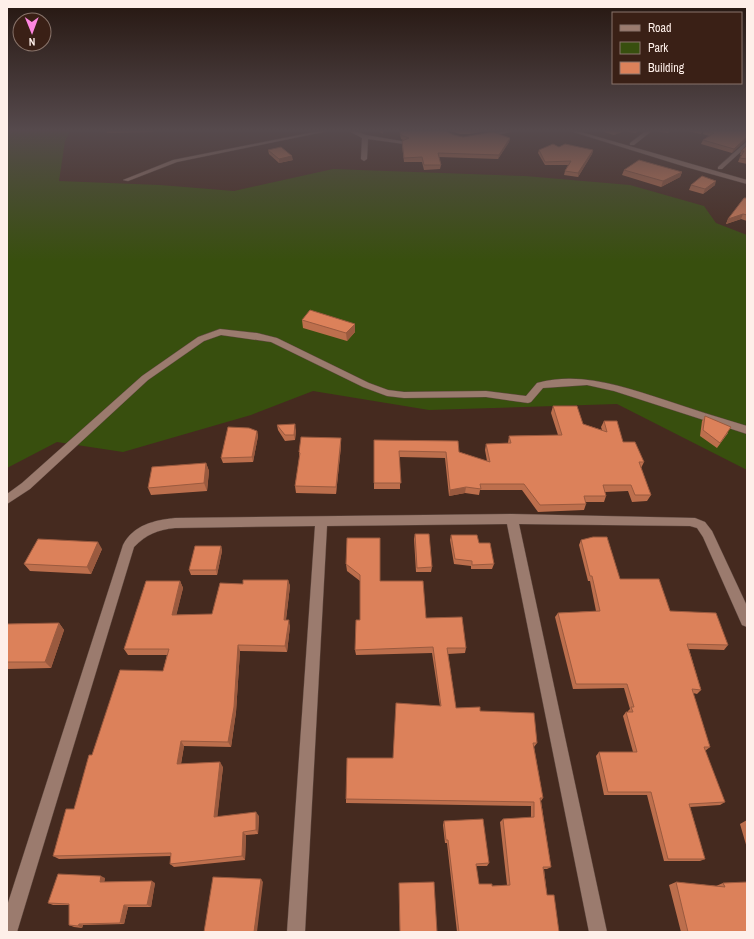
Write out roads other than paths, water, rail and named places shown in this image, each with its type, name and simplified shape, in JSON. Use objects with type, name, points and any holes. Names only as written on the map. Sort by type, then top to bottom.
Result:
[{"type":"street","points":[[126,180],[142,174]]},
{"type":"street","points":[[717,174],[747,182]]},
{"type":"street","points":[[7,500],[26,486],[145,378],[201,339],[220,332],[257,336],[274,340],[366,385],[387,393],[404,395],[486,394],[528,400],[540,385],[566,382],[587,382],[616,388],[747,430]]},
{"type":"street","points":[[512,519],[598,932]]},
{"type":"street","points":[[8,932],[129,545],[140,533],[154,525],[175,523],[512,519],[691,521],[701,525],[708,534],[747,621]]},
{"type":"street","points":[[296,932],[321,522]]}]
